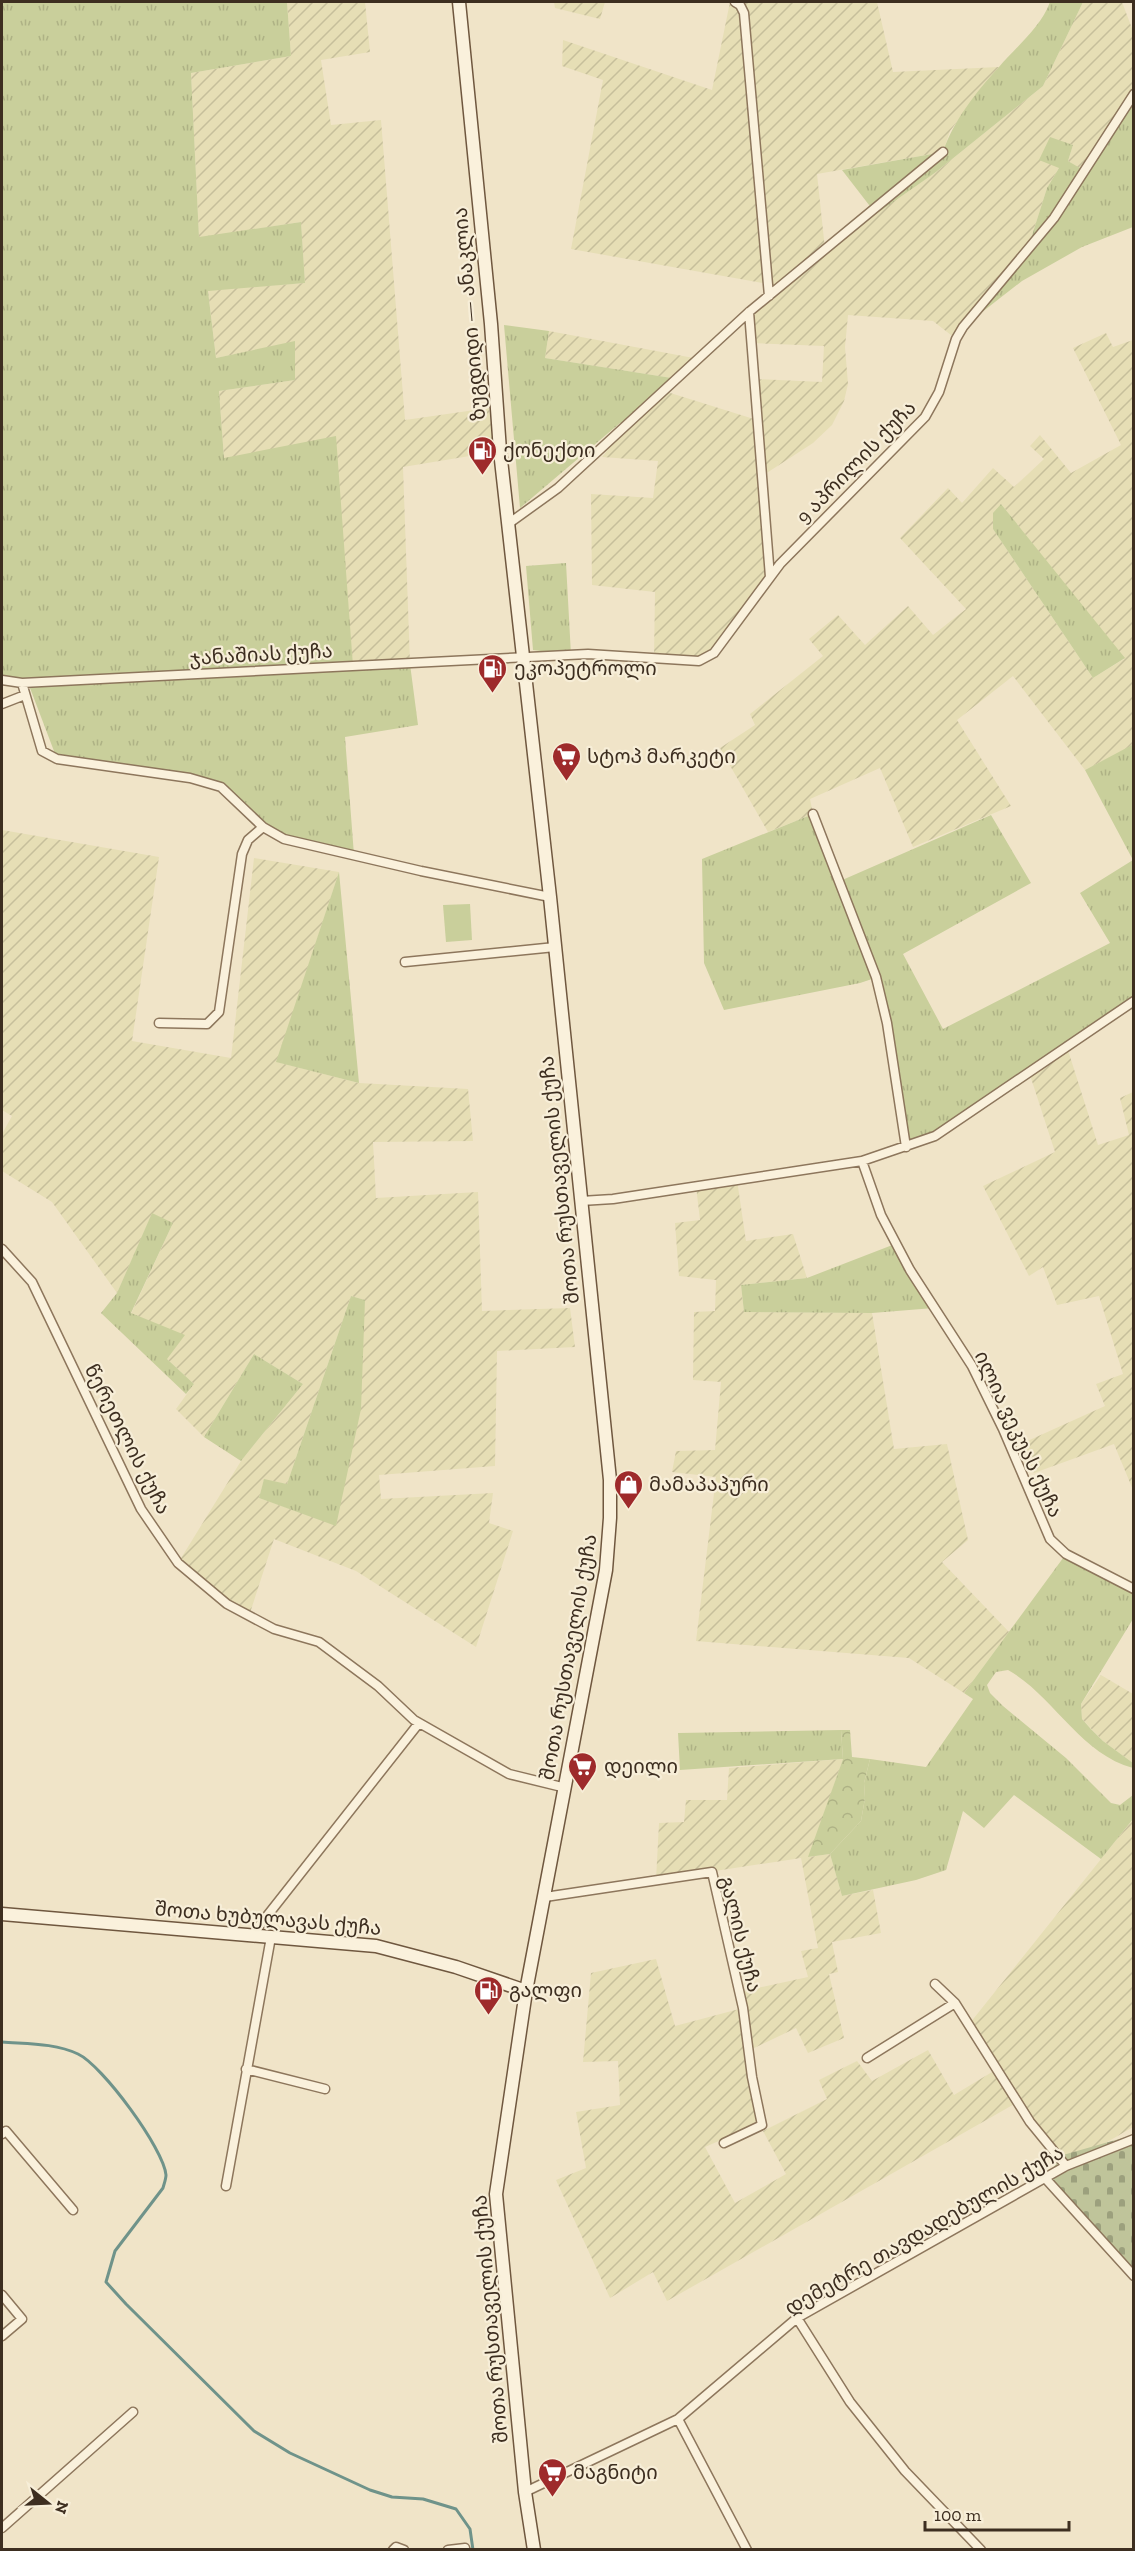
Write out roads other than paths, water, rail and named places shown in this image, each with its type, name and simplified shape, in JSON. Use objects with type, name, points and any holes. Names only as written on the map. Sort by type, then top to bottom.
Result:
[{"type":"main road","name":"ზუგდიდი — ანაკლია","points":[[459,2],[522,659]]},
{"type":"main road","name":"შოთა რუსთაველის ქუჩა","points":[[522,659],[550,897],[610,1466],[610,1518],[606,1570],[526,1991],[496,2194],[525,2492],[534,2550]]},
{"type":"main road","name":"შოთა ხუბულავას ქუჩა","points":[[2,1914],[376,1946],[456,1967],[526,1991]]},
{"type":"street","points":[[735,2],[740,5],[744,13],[769,296]]},
{"type":"street","name":"9 აპრილის ქუჩა","points":[[522,659],[588,654],[699,661],[714,653],[780,564],[925,417],[939,392],[956,339],[963,327],[1054,218],[1134,94]]},
{"type":"street","points":[[508,524],[558,488],[749,312],[943,152]]},
{"type":"street","points":[[749,312],[770,577]]},
{"type":"street","name":"ჯანაშიას ქუჩა","points":[[2,680],[22,683],[522,659]]},
{"type":"street","points":[[22,683],[42,751],[57,759],[190,778],[213,784],[221,787],[272,834],[422,871],[550,897]]},
{"type":"street","points":[[2,704],[25,695]]},
{"type":"street","points":[[813,814],[876,977],[887,1023],[906,1147]]},
{"type":"street","points":[[159,1023],[207,1024],[219,1012],[242,854],[248,840],[263,827]]},
{"type":"street","points":[[405,962],[555,947]]},
{"type":"street","points":[[582,1201],[613,1199],[862,1161],[906,1147],[935,1136],[1134,1001]]},
{"type":"street","name":"ილია ვეკუას ქუჩა","points":[[862,1161],[880,1215],[909,1270],[972,1366],[1003,1429],[1050,1539],[1066,1554],[1134,1589]]},
{"type":"street","name":"წერეთლის ქუჩა","points":[[2,1250],[32,1282],[141,1509],[178,1563],[227,1604],[274,1629],[319,1642],[378,1686],[419,1723],[509,1774],[566,1788]]},
{"type":"street","points":[[252,1935],[419,1723]]},
{"type":"street","name":"გალის ქუჩა","points":[[545,1897],[712,1872],[743,2008],[752,2077],[762,2125],[724,2143]]},
{"type":"street","points":[[226,2186],[271,1937]]},
{"type":"street","points":[[935,1984],[955,2003],[1030,2122],[1066,2166]]},
{"type":"street","points":[[867,2058],[955,2003]]},
{"type":"street","points":[[246,2069],[325,2089]]},
{"type":"street","points":[[4,2132],[74,2210]]},
{"type":"street","name":"დემეტრე თავდადებულის ქუჩა","points":[[525,2492],[678,2419],[797,2318],[1066,2166],[1134,2139]]},
{"type":"street","points":[[1044,2178],[1134,2276]]},
{"type":"street","points":[[2,2295],[22,2319],[2,2336]]},
{"type":"street","points":[[797,2318],[857,2411],[905,2471],[981,2550]]},
{"type":"street","points":[[2,2528],[133,2412]]},
{"type":"street","points":[[678,2419],[747,2550]]},
{"type":"street","points":[[393,2550],[396,2547],[404,2550]]},
{"type":"street","points":[[448,2550],[465,2547]]},
{"type":"waterway","points":[[2,2042],[60,2048],[78,2054],[89,2061],[116,2090],[144,2128],[163,2163],[166,2175],[163,2188],[115,2251],[106,2282],[126,2304],[254,2431],[290,2453],[370,2490],[392,2497],[423,2499],[456,2509],[470,2529],[473,2550]]},
{"type":"place","name":"ქონექთი","points":[[482,476]]},
{"type":"place","name":"ეკოპეტროლი","points":[[493,694]]},
{"type":"place","name":"სტოპ მარკეტი","points":[[566,782]]},
{"type":"place","name":"მამაპაპური","points":[[628,1510]]},
{"type":"place","name":"დეილი","points":[[583,1792]]},
{"type":"place","name":"გალფი","points":[[488,2016]]},
{"type":"place","name":"მაგნიტი","points":[[552,2498]]}]
